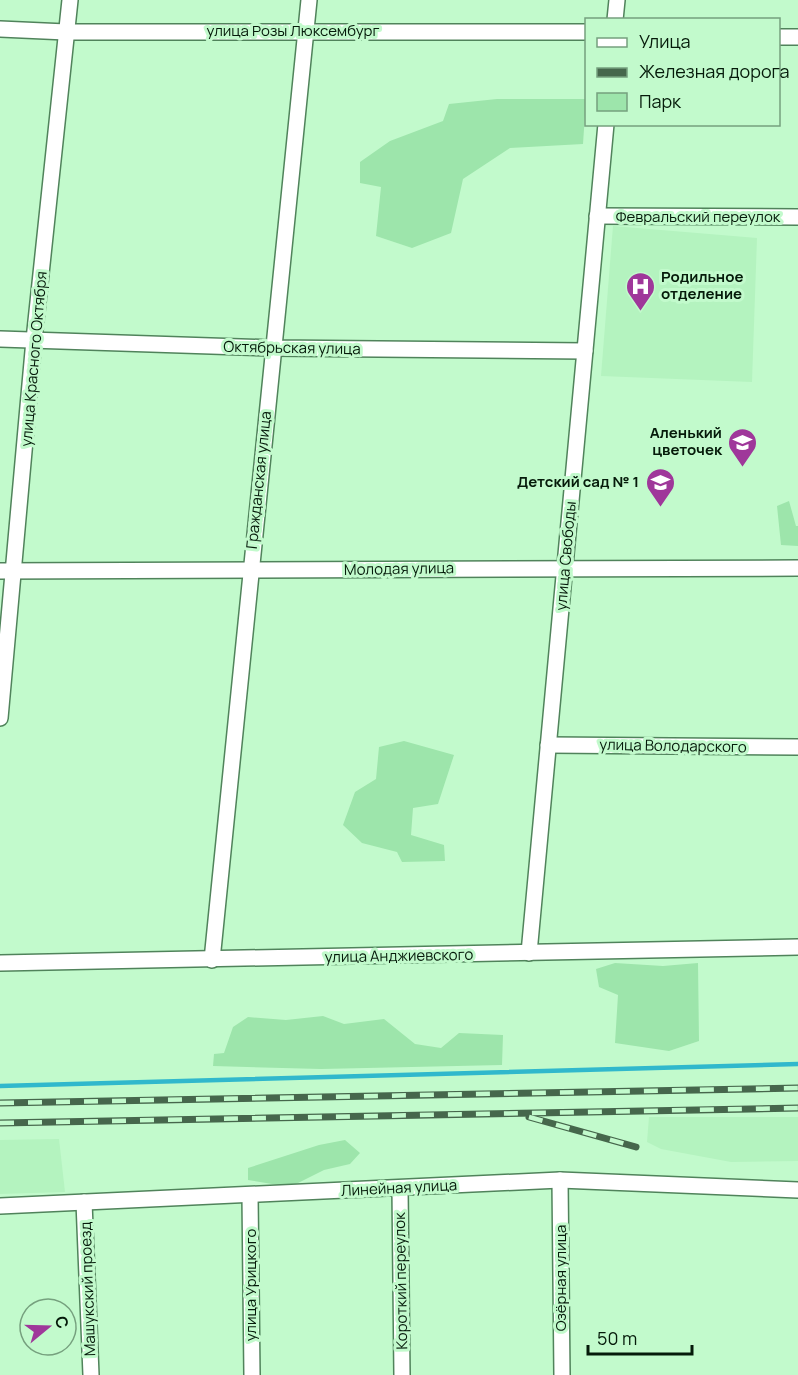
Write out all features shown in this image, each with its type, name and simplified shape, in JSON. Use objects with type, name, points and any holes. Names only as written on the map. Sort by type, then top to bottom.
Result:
[{"type":"street","name":"улица Красного Октября","points":[[0,718],[8,571],[70,0]]},
{"type":"street","name":"Гражданская улица","points":[[212,960],[309,0]]},
{"type":"street","points":[[615,18],[617,0]]},
{"type":"street","name":"улица Розы Люксембург","points":[[0,29],[66,32],[585,32]]},
{"type":"street","points":[[780,37],[798,37]]},
{"type":"street","name":"улица Свободы","points":[[529,952],[606,126]]},
{"type":"street","name":"Февральский переулок","points":[[597,216],[798,217]]},
{"type":"street","name":"Октябрьская улица","points":[[0,339],[273,348],[585,351]]},
{"type":"street","name":"Молодая улица","points":[[8,571],[565,567],[798,568]]},
{"type":"street","name":"улица Володарского","points":[[548,745],[798,747]]},
{"type":"street","name":"улица Анджиевского","points":[[0,963],[798,947]]},
{"type":"street","name":"Линейная улица","points":[[0,1206],[560,1180],[798,1190]]},
{"type":"street","name":"Озёрная улица","points":[[560,1180],[562,1375]]},
{"type":"street","name":"Короткий переулок","points":[[400,1188],[402,1375]]},
{"type":"street","name":"улица Урицкого","points":[[250,1195],[252,1375]]},
{"type":"street","name":"Машукский проезд","points":[[84,1202],[91,1375]]},
{"type":"shaded area","points":[[613,226],[757,238],[752,382],[601,376]]},
{"type":"shaded area","points":[[649,1117],[798,1117],[798,1161],[731,1162],[661,1149],[647,1142]]},
{"type":"shaded area","points":[[59,1139],[65,1192],[0,1194],[0,1140]]},
{"type":"green space","points":[[497,99],[585,99],[583,144],[510,148],[463,179],[451,233],[412,248],[376,236],[381,187],[360,183],[360,162],[390,141],[443,121],[449,104]]},
{"type":"green space","points":[[789,501],[796,526],[798,526],[798,546],[781,545],[777,506]]},
{"type":"green space","points":[[404,741],[454,755],[438,804],[413,808],[411,835],[444,845],[445,861],[402,862],[397,852],[362,843],[343,825],[355,792],[376,779],[379,747]]},
{"type":"green space","points":[[615,963],[663,966],[698,963],[699,1041],[669,1051],[615,1043],[618,995],[599,987],[596,969]]},
{"type":"green space","points":[[323,1016],[344,1024],[384,1019],[415,1044],[441,1048],[459,1033],[503,1035],[502,1065],[321,1069],[213,1066],[214,1054],[224,1053],[233,1027],[248,1017],[286,1020]]},
{"type":"green space","points":[[345,1140],[360,1153],[350,1164],[324,1170],[290,1187],[248,1180],[248,1168],[319,1145]]},
{"type":"waterway","points":[[0,1086],[798,1064]]},
{"type":"railway","points":[[0,1103],[798,1088]]},
{"type":"railway","points":[[0,1123],[798,1108]]},
{"type":"railway","points":[[529,1117],[636,1147]]},
{"type":"place","name":"Родильное отделение","points":[[640,312]]},
{"type":"place","name":"Аленький цветочек","points":[[743,468]]},
{"type":"place","name":"Детский сад № 1","points":[[660,508]]}]
